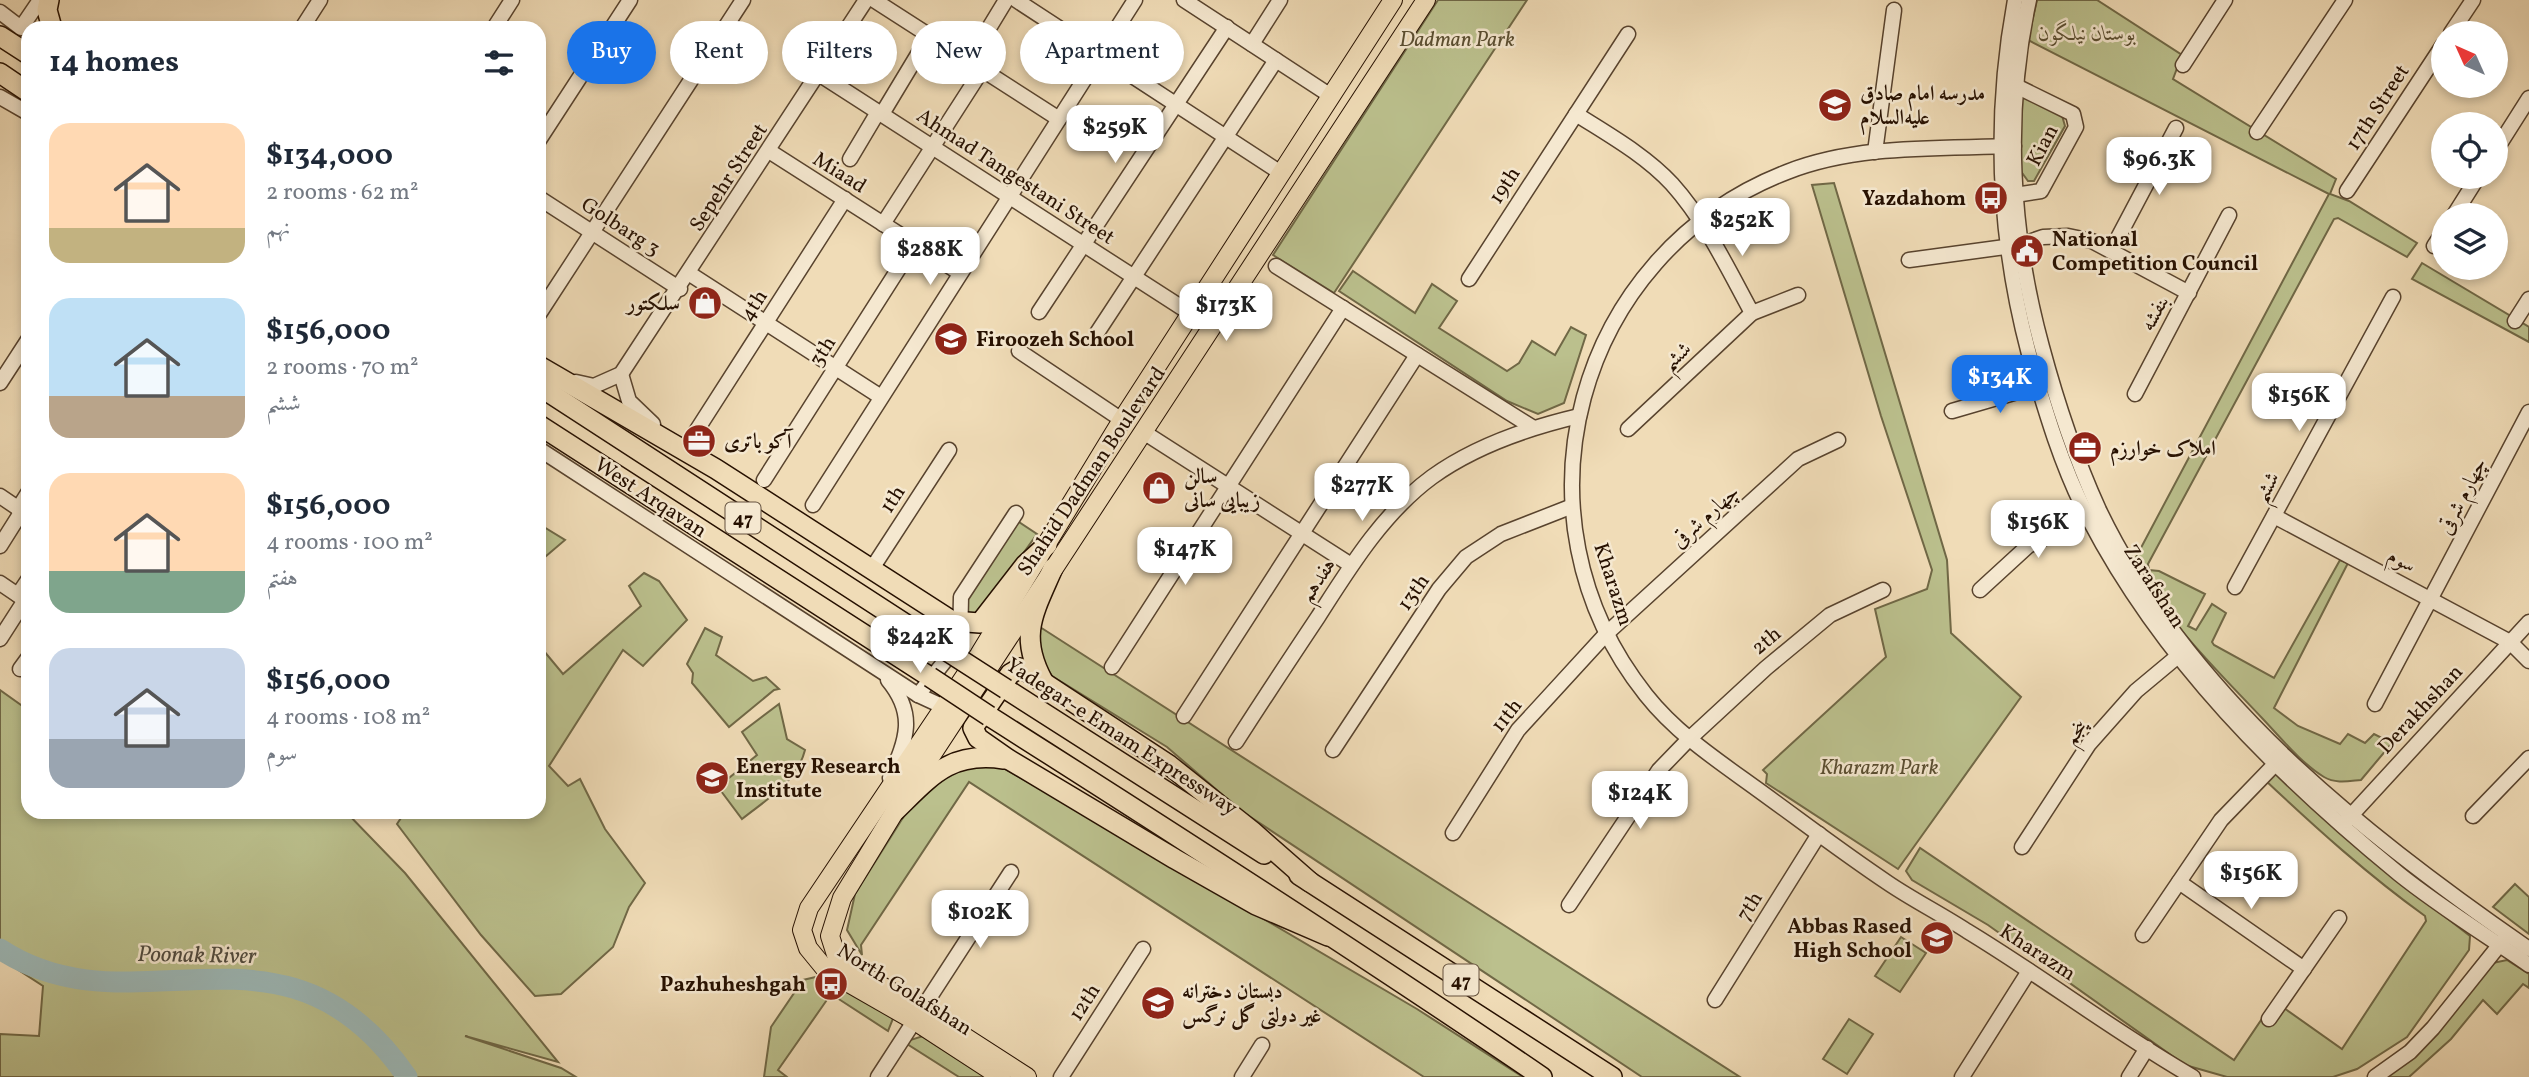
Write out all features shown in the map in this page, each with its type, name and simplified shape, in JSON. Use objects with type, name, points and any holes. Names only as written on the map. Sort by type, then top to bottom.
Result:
[{"type":"highway","points":[[49,0],[47,10],[50,21]]},
{"type":"highway","points":[[0,36],[21,50]]},
{"type":"highway","points":[[0,74],[21,88]]},
{"type":"highway","points":[[546,376],[689,441],[871,570],[944,618],[960,624],[980,623],[1025,565],[1047,545]]},
{"type":"highway","name":"Yadegar-e Emam Expressway","points":[[546,377],[1006,689],[1612,1077]]},
{"type":"highway","name":"47","points":[[546,430],[1269,894],[1328,936],[1438,1004],[1542,1077]]},
{"type":"highway","points":[[1043,681],[1030,651],[1029,628],[1053,568]]},
{"type":"highway","points":[[1310,882],[1252,831],[1169,765],[1020,668],[1014,670],[973,728],[978,738],[1008,759],[1256,905],[1328,936]]},
{"type":"highway","points":[[888,805],[943,767],[977,756],[1008,759]]},
{"type":"main road","name":"Shahid Dadman Boulevard","points":[[842,898],[888,805],[944,707],[1047,545],[1122,420],[1393,0]]},
{"type":"main road","name":"Shahid Dadman Boulevard","points":[[822,887],[888,805],[1145,433],[1426,0]]},
{"type":"main road","points":[[822,887],[842,898]]},
{"type":"main road","name":"North Golafshan","points":[[822,887],[809,908],[802,930],[808,948],[826,970],[918,1014],[1027,1077]]},
{"type":"main road","name":"North Golafshan","points":[[842,898],[830,936],[838,961],[918,1014],[1002,1077]]},
{"type":"street","points":[[26,21],[40,0]]},
{"type":"street","points":[[306,21],[320,0]]},
{"type":"street","points":[[498,21],[512,0]]},
{"type":"street","points":[[546,129],[630,0]]},
{"type":"street","points":[[546,303],[743,0]]},
{"type":"street","name":"Sepehr Street","points":[[853,21],[866,0]]},
{"type":"street","points":[[874,0],[911,24]]},
{"type":"street","points":[[993,21],[1006,0]]},
{"type":"street","points":[[1016,0],[1048,21]]},
{"type":"street","points":[[1122,21],[1135,0]]},
{"type":"street","points":[[1184,0],[1331,96]]},
{"type":"street","points":[[1252,44],[1280,0]]},
{"type":"street","name":"Zarafshan","points":[[2015,0],[2000,102],[2015,195],[2013,245],[2051,382],[2076,454],[2100,511],[2134,572],[2174,630],[2280,759]]},
{"type":"street","name":"Zarafshan","points":[[2029,0],[2008,146],[2018,313],[2038,386],[2063,459],[2088,517],[2122,579],[2220,708],[2347,820],[2409,864],[2503,939],[2529,965]]},
{"type":"street","points":[[2183,65],[2225,0]]},
{"type":"street","points":[[2257,132],[2345,0]]},
{"type":"street","points":[[2459,21],[2473,0]]},
{"type":"street","points":[[1875,152],[1894,10]]},
{"type":"street","points":[[0,12],[21,28]]},
{"type":"street","points":[[1039,312],[1227,27]]},
{"type":"street","name":"19th","points":[[1469,279],[1628,34]]},
{"type":"street","points":[[1097,333],[1276,60]]},
{"type":"street","name":"17th Street","points":[[2347,191],[2431,63]]},
{"type":"street","points":[[850,159],[911,64]]},
{"type":"street","name":"Sepehr Street","points":[[621,374],[690,274],[813,84]]},
{"type":"street","name":"Ahmad Tangestani Street","points":[[835,84],[1190,313]]},
{"type":"street","points":[[883,224],[973,84]]},
{"type":"street","points":[[1004,84],[1059,119]]},
{"type":"street","points":[[813,505],[1081,84]]},
{"type":"street","points":[[1144,84],[1281,173]]},
{"type":"street","name":"Kian","points":[[2015,195],[2041,191],[2076,127],[2073,114],[2016,86]]},
{"type":"street","points":[[0,97],[21,109]]},
{"type":"street","points":[[2508,131],[2529,98]]},
{"type":"street","points":[[1576,114],[1636,152],[1671,183],[1700,220],[1752,313]]},
{"type":"street","points":[[2111,251],[2176,128]]},
{"type":"street","name":"Kharazm","points":[[2008,146],[1875,152],[1816,161],[1783,173],[1740,194],[1700,220],[1672,245],[1633,292],[1613,324],[1594,365],[1578,416],[1570,508],[1585,579],[1606,634],[1645,694],[1688,740],[1891,885],[2193,1077]]},
{"type":"street","name":"Miaad","points":[[769,151],[960,272]]},
{"type":"street","name":"4th","points":[[689,441],[845,199]]},
{"type":"street","name":"Golbarg 3","points":[[546,202],[680,289]]},
{"type":"street","name":"بنفشه","points":[[2135,394],[2229,215]]},
{"type":"street","points":[[1909,260],[2013,245],[2043,237],[2068,236],[2092,241],[2189,293]]},
{"type":"street","name":"3th","points":[[764,480],[915,243]]},
{"type":"street","points":[[1276,266],[1532,427]]},
{"type":"street","points":[[690,274],[881,397]]},
{"type":"street","name":"ششم","points":[[1628,429],[1752,313],[1798,295]]},
{"type":"street","name":"ششم","points":[[2235,587],[2393,297]]},
{"type":"street","points":[[2515,321],[2529,299]]},
{"type":"street","points":[[1112,667],[1343,308]]},
{"type":"street","points":[[0,383],[21,351]]},
{"type":"street","points":[[1019,351],[1122,420]]},
{"type":"street","points":[[1184,716],[1417,355]]},
{"type":"street","points":[[546,375],[586,386],[601,384],[621,374],[628,401],[689,441]]},
{"type":"street","points":[[1952,411],[2038,386]]},
{"type":"street","name":"چهارم شرقی","points":[[2375,704],[2529,412]]},
{"type":"street","name":"هفدهم","points":[[1236,742],[1351,565],[1391,513],[1432,477],[1472,453],[1532,427],[1578,416]]},
{"type":"street","points":[[1145,433],[1351,565]]},
{"type":"street","name":"چهارم شرقی","points":[[1606,634],[1798,459],[1838,440]]},
{"type":"street","name":"1th","points":[[871,570],[949,450]]},
{"type":"street","name":"West Arqavan","points":[[546,454],[918,695],[944,707]]},
{"type":"street","points":[[0,496],[21,511]]},
{"type":"street","name":"13th","points":[[1333,750],[1439,589],[1466,558],[1500,534],[1570,508]]},
{"type":"street","points":[[918,695],[960,642],[961,597],[1016,513]]},
{"type":"street","points":[[0,546],[21,515]]},
{"type":"street","name":"سوم","points":[[2274,516],[2510,642],[2529,661]]},
{"type":"street","points":[[1980,590],[2028,546],[2088,517]]},
{"type":"street","points":[[0,583],[21,597]]},
{"type":"street","name":"2th","points":[[1569,905],[1659,770],[1688,740],[1766,668],[1830,615],[1883,590]]},
{"type":"street","points":[[0,639],[21,604]]},
{"type":"street","name":"Derakhshan","points":[[2347,820],[2529,622]]},
{"type":"street","name":"11th","points":[[1453,833],[1518,730],[1606,634]]},
{"type":"street","name":"پنجم","points":[[2022,847],[2089,744],[2136,691],[2178,656]]},
{"type":"street","name":"West Arqavan","points":[[881,671],[901,697],[907,720],[888,805]]},
{"type":"street","points":[[2473,816],[2529,758]]},
{"type":"street","points":[[2143,935],[2221,820],[2280,759]]},
{"type":"street","name":"7th","points":[[1715,1000],[1819,834]]},
{"type":"street","points":[[878,1077],[1011,872]]},
{"type":"street","points":[[2179,883],[2304,969]]},
{"type":"street","points":[[2269,1020],[2339,918]]},
{"type":"street","points":[[2375,1077],[2410,1052],[2433,1028],[2503,939]]},
{"type":"street","name":"Zarafshan","points":[[2503,939],[2529,949]]},
{"type":"street","name":"12th","points":[[1061,1077],[1143,949]]},
{"type":"street","points":[[1962,1077],[2029,971]]},
{"type":"street","points":[[1242,1077],[1262,1045]]},
{"type":"street","points":[[2129,1077],[2147,1048]]},
{"type":"green space","name":"Dadman Park","points":[[1438,0],[1527,0],[1334,293],[1273,255]]},
{"type":"green space","name":"بوستان نیلگون","points":[[2037,0],[2097,0],[2182,55],[2173,79],[2336,179],[2330,194],[2349,201],[2417,243],[2407,257],[2338,218],[2334,219],[2148,564],[2149,570],[2159,571],[2205,594],[2188,626],[2196,630],[2212,604],[2226,613],[2212,642],[2214,645],[2274,678],[2340,560],[2348,563],[2274,708],[2298,726],[2340,744],[2348,734],[2365,743],[2374,734],[2392,743],[2361,780],[2333,781],[2315,771],[2299,757],[2192,643],[2160,602],[2135,559],[2329,194],[2028,40]]},
{"type":"green space","points":[[2020,95],[2061,112],[2065,126],[2034,181],[2028,181],[2020,170]]},
{"type":"green space","name":"Kharazm Park","points":[[1834,183],[1947,560],[1951,633],[2021,697],[1898,869],[1766,783],[1767,774],[1763,770],[1886,657],[1875,609],[1927,589],[1932,570],[1881,416],[1812,185]]},
{"type":"green space","points":[[2422,263],[2431,268],[2431,280],[2450,280],[2529,327],[2529,342],[2412,279]]},
{"type":"green space","points":[[1353,271],[1415,313],[1432,284],[1457,301],[1439,328],[1507,371],[1519,363],[1532,341],[1555,355],[1571,327],[1586,335],[1564,403],[1538,414],[1507,401],[1339,291]]},
{"type":"green space","points":[[1016,520],[1037,534],[983,610],[967,620],[964,600]]},
{"type":"green space","points":[[546,528],[565,540],[546,556]]},
{"type":"green space","points":[[644,573],[659,581],[687,620],[643,666],[623,650],[549,766],[568,786],[580,779],[605,829],[645,883],[629,907],[613,947],[561,994],[535,996],[481,935],[397,824],[400,819],[546,819],[546,653],[563,674],[641,606],[629,586]]},
{"type":"green space","points":[[1040,627],[1740,1077],[1642,1077],[1240,810],[1167,747],[1052,676],[1034,649]]},
{"type":"green space","points":[[705,628],[722,637],[716,655],[753,681],[766,677],[779,689],[774,690],[729,727],[692,683],[693,673],[687,664]]},
{"type":"green space","points":[[0,690],[21,705],[21,819],[353,819],[405,873],[558,1062],[465,1036],[561,1068],[576,1077],[0,1077],[0,1034],[39,1036],[43,986],[0,958]]},
{"type":"green space","points":[[779,704],[787,739],[805,750],[788,781],[742,819],[718,787],[757,755],[742,732]]},
{"type":"green space","points":[[974,763],[1001,767],[1073,807],[1417,1009],[1523,1077],[1424,1077],[969,782],[861,945],[862,955],[847,930],[855,894],[909,808],[949,771]]},
{"type":"green space","points":[[2274,772],[2369,858],[2470,936],[2469,950],[2407,1037],[2357,1069],[2333,1077],[2227,1077],[2185,1065],[1988,925],[1912,880],[1906,871],[1920,848],[2234,1060],[2274,1001],[2342,1049],[2426,921],[2425,916],[2343,851],[2265,780]]},
{"type":"green space","points":[[2515,884],[2529,897],[2529,934],[2493,907]]},
{"type":"green space","points":[[1901,937],[1926,953],[1900,992],[1875,976]]},
{"type":"green space","points":[[2507,960],[2529,974],[2529,988],[2523,984],[2497,1014],[2483,1000],[2451,1039],[2409,1077],[2385,1077],[2488,964]]},
{"type":"green space","points":[[824,975],[894,1016],[888,1031],[831,994],[778,1070],[787,1077],[764,1077],[771,1027],[803,980]]},
{"type":"green space","points":[[1849,1019],[1873,1034],[1847,1074],[1823,1059]]},
{"type":"green space","points":[[923,1036],[987,1077],[959,1077],[904,1042]]},
{"type":"waterway","name":"Poonak River","points":[[0,949],[51,973],[103,981],[260,981],[310,994],[360,1024],[407,1077]]},
{"type":"place","name":"مدرسه امام صادق علیه‌السلام","points":[[1835,105]]},
{"type":"place","name":"Yazdahom","points":[[1991,198]]},
{"type":"place","name":"National Competition Council","points":[[2027,251]]},
{"type":"place","name":"سلکتور","points":[[705,303]]},
{"type":"place","name":"Firoozeh School","points":[[951,339]]},
{"type":"place","name":"آکو باتری","points":[[699,441]]},
{"type":"place","name":"املاک خوارزم","points":[[2085,448]]},
{"type":"place","name":"سالن زیبایی سانی","points":[[1159,488]]},
{"type":"place","name":"Energy Research Institute","points":[[712,778]]},
{"type":"place","name":"Abbas Rased High School","points":[[1937,938]]},
{"type":"place","name":"Pazhuheshgah","points":[[831,984]]},
{"type":"place","name":"دبستان دخترانه غیر دولتی گل نرگس","points":[[1158,1003]]}]
